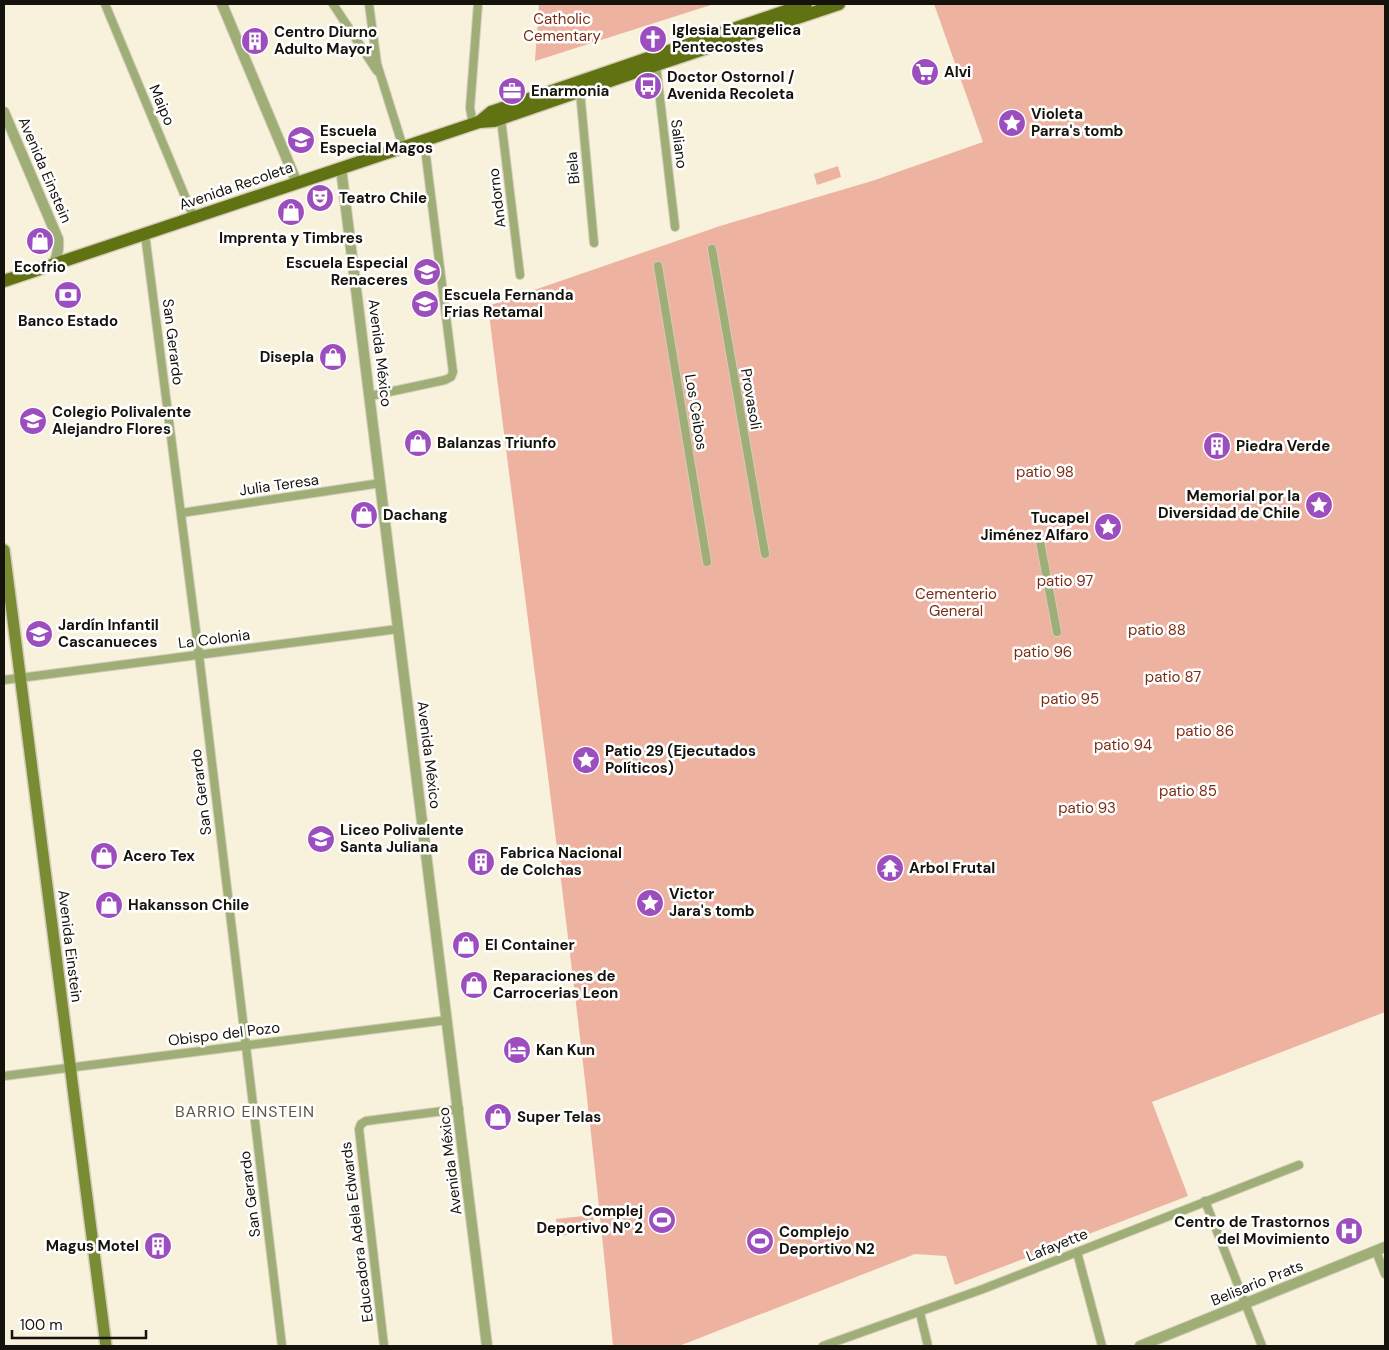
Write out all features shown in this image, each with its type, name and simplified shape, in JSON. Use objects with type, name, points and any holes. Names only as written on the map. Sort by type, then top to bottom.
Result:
[{"type":"main road","name":"Avenida Recoleta","points":[[476,123],[491,112],[806,4]]},
{"type":"main road","name":"Avenida Recoleta","points":[[4,281],[476,123],[494,121],[839,4]]},
{"type":"main road","name":"Avenida Einstein","points":[[4,550],[106,1346]]},
{"type":"street","name":"Maipo","points":[[105,4],[194,218]]},
{"type":"street","points":[[222,4],[298,183]]},
{"type":"street","points":[[333,4],[380,76]]},
{"type":"street","points":[[369,4],[380,76],[403,147]]},
{"type":"street","points":[[476,123],[470,108],[478,4]]},
{"type":"street","points":[[356,38],[364,38],[373,33]]},
{"type":"street","name":"Saliano","points":[[656,65],[675,226]]},
{"type":"street","name":"Biela","points":[[580,91],[594,243]]},
{"type":"street","name":"Avenida Einstein","points":[[4,112],[58,239],[59,248],[53,265]]},
{"type":"street","name":"Andorno","points":[[501,118],[520,275]]},
{"type":"street","points":[[370,396],[445,380],[453,372],[424,140]]},
{"type":"street","name":"Avenida México","points":[[341,168],[487,1346]]},
{"type":"street","name":"San Gerardo","points":[[145,234],[199,655],[282,1346]]},
{"type":"street","name":"Avenida Einstein","points":[[58,239],[71,252],[79,256]]},
{"type":"street","name":"Provasoli","points":[[712,249],[765,554]]},
{"type":"street","name":"Los Ceibos","points":[[658,266],[707,562]]},
{"type":"street","name":"Julia Teresa","points":[[181,513],[380,483]]},
{"type":"street","points":[[1039,536],[1057,632]]},
{"type":"street","name":"La Colonia","points":[[4,680],[398,629]]},
{"type":"street","name":"Obispo del Pozo","points":[[4,1076],[447,1020]]},
{"type":"street","name":"Educadora Adela Edwards","points":[[384,1346],[358,1132],[366,1121],[458,1109]]},
{"type":"street","name":"Lafayette","points":[[823,1346],[920,1312],[1298,1165]]},
{"type":"street","points":[[1205,1201],[1262,1346]]},
{"type":"street","points":[[1380,1249],[1385,1274]]},
{"type":"street","name":"Belisario Prats","points":[[1140,1346],[1380,1249]]},
{"type":"street","points":[[1077,1252],[1102,1346]]},
{"type":"street","points":[[920,1312],[928,1346]]},
{"type":"green space","name":"Catholic Cementary","points":[[539,4],[714,4],[535,61]]},
{"type":"green space","name":"Cementerio General","points":[[934,4],[1385,4],[1385,1012],[1152,1102],[1188,1196],[955,1285],[946,1256],[915,1254],[679,1346],[613,1346],[586,1085],[488,306],[720,226],[872,181],[983,142]]},
{"type":"green space","points":[[838,166],[841,177],[817,185],[814,174]]},
{"type":"green space","points":[[593,1215],[595,1232],[558,1236],[556,1219]]},
{"type":"place","name":"Iglesia Evangelica Pentecostes","points":[[653,39]]},
{"type":"place","name":"Centro Diurno Adulto Mayor","points":[[255,41]]},
{"type":"place","name":"Alvi","points":[[925,72]]},
{"type":"place","name":"Doctor Ostornol / Avenida Recoleta","points":[[648,86]]},
{"type":"place","name":"Enarmonia","points":[[512,91]]},
{"type":"place","name":"Violeta Parra's tomb","points":[[1012,123]]},
{"type":"place","name":"Escuela Especial Magos","points":[[301,140]]},
{"type":"place","name":"Teatro Chile","points":[[320,198]]},
{"type":"place","name":"Imprenta y Timbres","points":[[291,212]]},
{"type":"place","name":"Ecofrio","points":[[40,241]]},
{"type":"place","name":"Escuela Especial Renaceres","points":[[427,272]]},
{"type":"place","name":"Banco Estado","points":[[68,295]]},
{"type":"place","name":"Escuela Fernanda Frias Retamal","points":[[425,304]]},
{"type":"place","name":"Disepla","points":[[333,357]]},
{"type":"place","name":"Colegio Polivalente Alejandro Flores","points":[[33,421]]},
{"type":"place","name":"Balanzas Triunfo","points":[[418,443]]},
{"type":"place","name":"Piedra Verde","points":[[1217,446]]},
{"type":"place","name":"Memorial por la Diversidad de Chile","points":[[1319,505]]},
{"type":"place","name":"Dachang","points":[[364,515]]},
{"type":"place","name":"Tucapel Jiménez Alfaro","points":[[1108,527]]},
{"type":"place","name":"Jardín Infantil Cascanueces","points":[[39,634]]},
{"type":"place","name":"Patio 29 (Ejecutados Políticos)","points":[[586,760]]},
{"type":"place","name":"Liceo Polivalente Santa Juliana","points":[[321,839]]},
{"type":"place","name":"Acero Tex","points":[[104,856]]},
{"type":"place","name":"Fabrica Nacional de Colchas","points":[[481,862]]},
{"type":"place","name":"Arbol Frutal","points":[[890,868]]},
{"type":"place","name":"Victor Jara's tomb","points":[[650,903]]},
{"type":"place","name":"Hakansson Chile","points":[[109,905]]},
{"type":"place","name":"El Container","points":[[466,945]]},
{"type":"place","name":"Reparaciones de Carrocerias Leon","points":[[474,985]]},
{"type":"place","name":"Kan Kun","points":[[517,1050]]},
{"type":"place","name":"Super Telas","points":[[498,1117]]},
{"type":"place","name":"Complej Deportivo Nº 2","points":[[662,1220]]},
{"type":"place","name":"Centro de Trastornos del Movimiento","points":[[1349,1231]]},
{"type":"place","name":"Complejo Deportivo N2","points":[[760,1241]]},
{"type":"place","name":"Magus Motel","points":[[158,1246]]},
{"type":"district","name":"BARRIO EINSTEIN","points":[[245,1111]]},
{"type":"park label","name":"patio 98","points":[[1045,472]]},
{"type":"park label","name":"patio 97","points":[[1065,581]]},
{"type":"park label","name":"patio 88","points":[[1157,630]]},
{"type":"park label","name":"patio 96","points":[[1043,652]]},
{"type":"park label","name":"patio 87","points":[[1173,677]]},
{"type":"park label","name":"patio 95","points":[[1070,699]]},
{"type":"park label","name":"patio 86","points":[[1205,731]]},
{"type":"park label","name":"patio 94","points":[[1123,745]]},
{"type":"park label","name":"patio 85","points":[[1188,791]]},
{"type":"park label","name":"patio 93","points":[[1087,808]]}]
